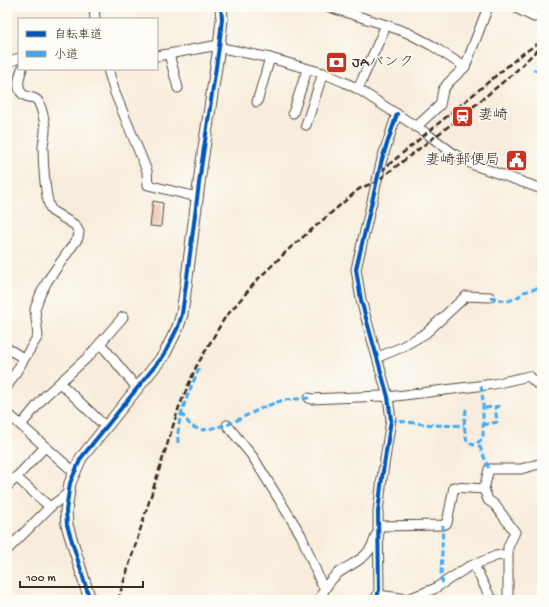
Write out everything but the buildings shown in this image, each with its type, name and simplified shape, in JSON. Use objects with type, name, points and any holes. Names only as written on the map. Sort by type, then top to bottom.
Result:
[{"type":"street","points":[[94,7],[96,18]]},
{"type":"street","points":[[90,600],[67,525],[67,494],[74,472],[81,458],[164,355],[178,327],[182,314],[197,197],[219,47],[222,19],[221,7]]},
{"type":"street","points":[[329,7],[408,33],[430,44],[465,67]]},
{"type":"street","points":[[416,127],[440,105],[443,90],[448,83],[465,67],[488,7]]},
{"type":"street","points":[[514,7],[534,17]]},
{"type":"street","points":[[358,89],[386,25]]},
{"type":"street","points":[[158,56],[213,46],[270,58],[323,74],[358,89],[454,154],[474,165],[542,189]]},
{"type":"street","points":[[169,54],[178,88]]},
{"type":"street","points":[[7,63],[18,58]]},
{"type":"street","points":[[257,102],[270,58]]},
{"type":"street","points":[[7,387],[23,358],[38,336],[35,309],[40,295],[78,238],[79,232],[75,225],[52,211],[49,207],[43,148],[45,128],[43,114],[38,100],[22,93],[19,84],[22,70]]},
{"type":"street","points":[[108,70],[115,93],[147,171],[148,185],[197,197]]},
{"type":"street","points":[[293,113],[307,70]]},
{"type":"street","points":[[306,125],[323,74]]},
{"type":"street","points":[[397,114],[382,159],[356,269],[361,300],[378,358],[392,420],[378,512],[379,590],[377,598],[408,600],[434,589],[474,565],[496,556],[508,554]]},
{"type":"street","points":[[378,358],[400,348],[426,333],[466,296],[490,297]]},
{"type":"street","points":[[21,425],[45,396],[89,356],[123,317]]},
{"type":"street","points":[[100,343],[137,388]]},
{"type":"street","points":[[7,348],[23,358]]},
{"type":"street","points":[[309,398],[388,397],[487,385],[529,376],[536,383],[542,383]]},
{"type":"street","points":[[60,383],[106,427]]},
{"type":"street","points":[[8,416],[21,425],[74,472]]},
{"type":"street","points":[[227,425],[253,458],[301,535],[321,583],[325,588]]},
{"type":"street","points":[[7,487],[44,447]]},
{"type":"street","points":[[500,600],[508,600],[508,547],[515,532],[495,505],[488,500],[484,490],[490,469],[521,469],[542,463]]},
{"type":"street","points":[[16,477],[50,507]]},
{"type":"street","points":[[378,526],[444,525],[447,523],[454,487],[484,490]]},
{"type":"street","points":[[7,550],[50,507],[67,494]]},
{"type":"street","points":[[319,600],[325,588],[336,575],[369,552],[374,545],[378,526]]},
{"type":"street","points":[[474,565],[490,597],[492,600],[495,600]]},
{"type":"railway","points":[[381,171],[521,55],[537,44]]},
{"type":"railway","points":[[118,600],[179,407],[196,367],[224,319],[258,279],[289,249],[359,189],[377,181],[462,116],[515,72],[542,45]]},
{"type":"marked path","points":[[533,70],[542,71]]},
{"type":"marked path","points":[[490,297],[509,301],[518,297],[524,292],[542,287]]},
{"type":"marked path","points":[[178,443],[181,413],[200,366]]},
{"type":"marked path","points":[[481,386],[483,401],[483,439],[478,442],[489,469]]},
{"type":"marked path","points":[[181,413],[191,426],[203,430],[227,425],[264,407],[283,400],[309,398]]},
{"type":"marked path","points":[[485,408],[501,406]]},
{"type":"marked path","points":[[483,425],[497,422],[495,407]]},
{"type":"marked path","points":[[466,409],[464,425],[467,442],[474,445],[479,445]]},
{"type":"marked path","points":[[391,420],[437,425],[464,425]]},
{"type":"marked path","points":[[443,525],[441,578],[443,583]]},
{"type":"cycle path","points":[[90,600],[67,525],[66,511],[70,483],[81,458],[164,355],[178,327],[182,314],[201,168],[219,47],[222,19],[221,7]]},
{"type":"cycle path","points":[[376,600],[379,590],[378,512],[391,420],[388,397],[361,300],[356,269],[382,159],[397,114]]},
{"type":"place","name":"JAバンク","points":[[336,63]]},
{"type":"place","name":"妻崎","points":[[462,116]]},
{"type":"place","name":"妻崎郵便局","points":[[516,161]]}]
